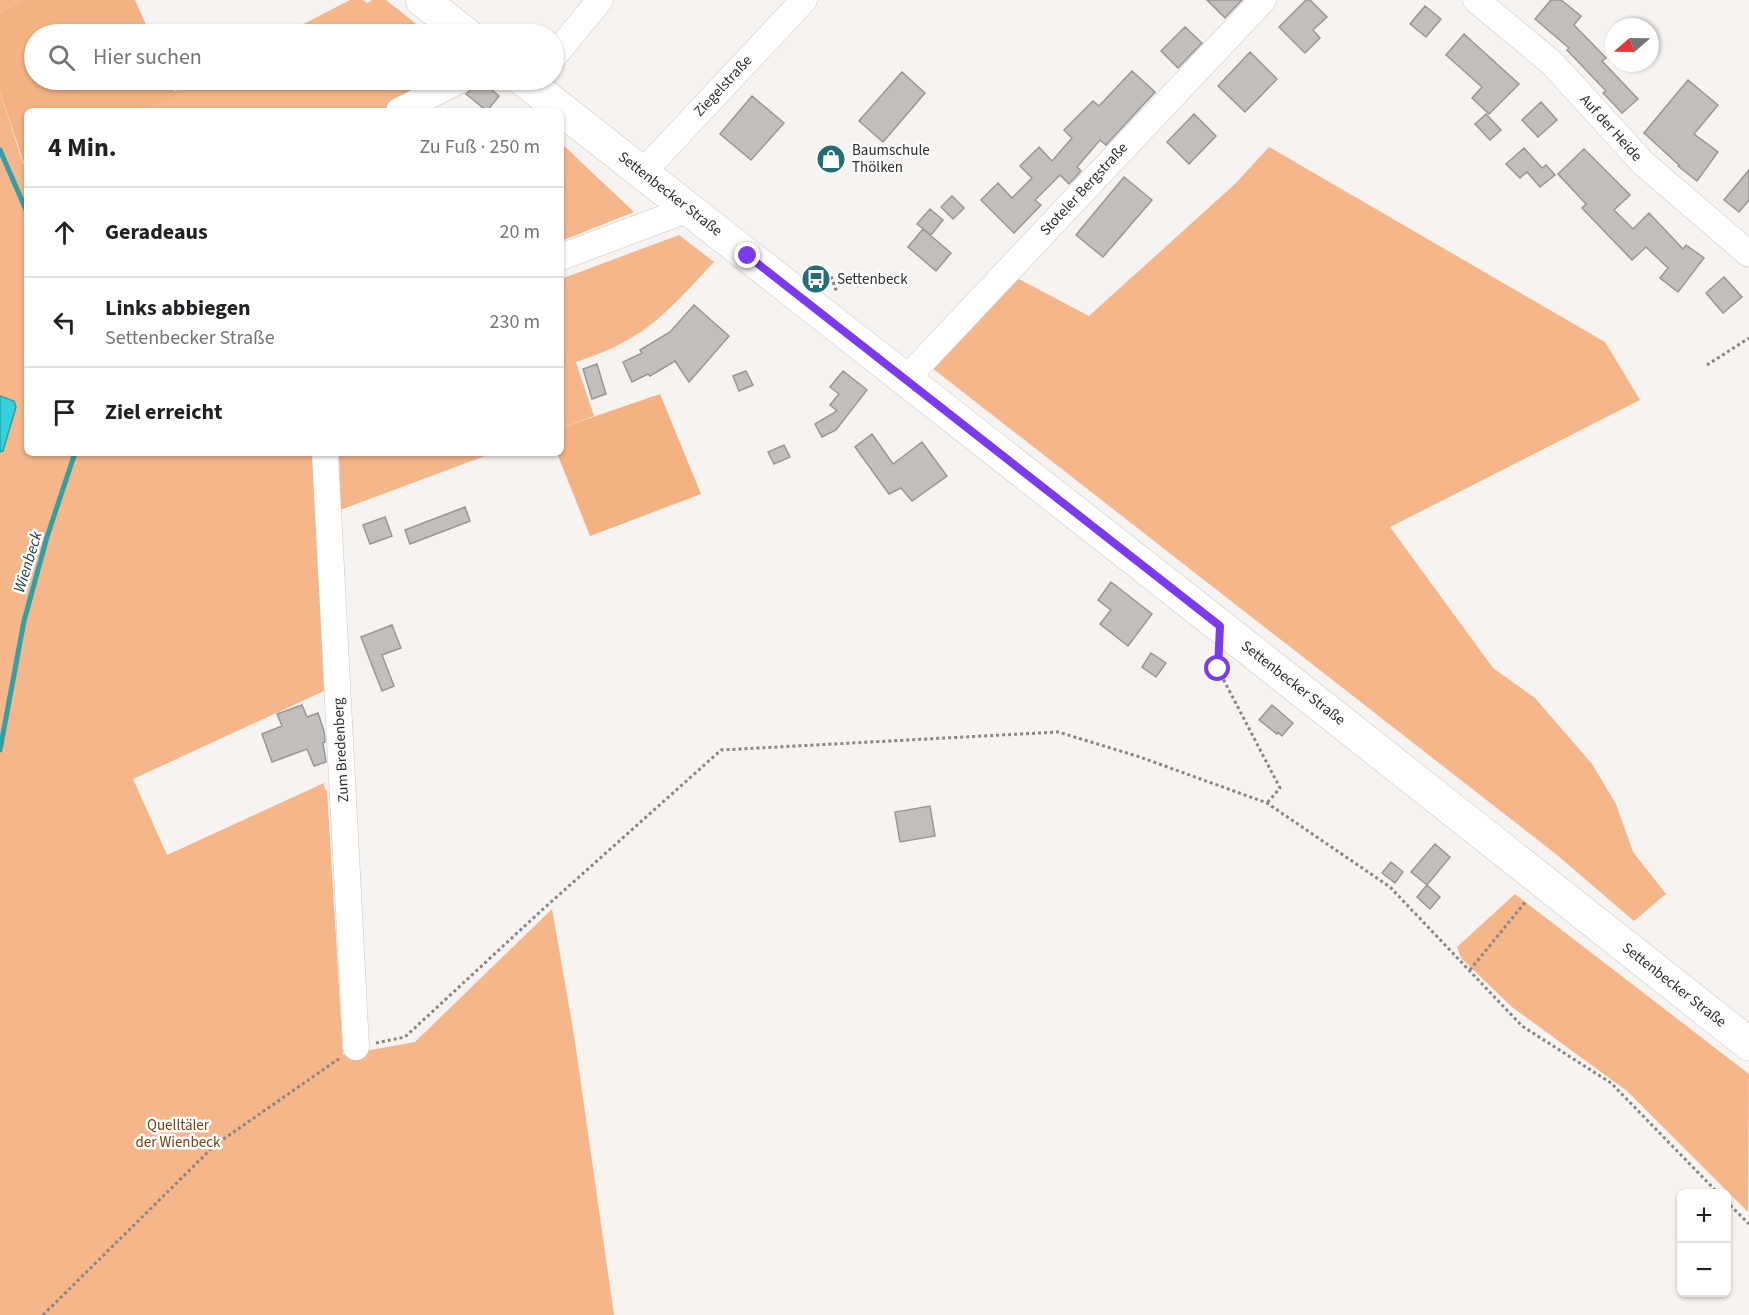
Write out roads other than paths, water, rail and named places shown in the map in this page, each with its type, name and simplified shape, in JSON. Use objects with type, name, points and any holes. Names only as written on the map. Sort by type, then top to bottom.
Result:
[{"type":"main road","points":[[422,0],[453,24]]},
{"type":"main road","name":"Settenbecker Straße","points":[[539,90],[562,108]]},
{"type":"main road","name":"Settenbecker Straße","points":[[564,109],[1749,1044]]},
{"type":"street","points":[[564,44],[600,0]]},
{"type":"street","name":"Ziegelstraße","points":[[643,172],[804,0]]},
{"type":"street","name":"Stoteler Bergstraße","points":[[906,379],[1263,0]]},
{"type":"street","name":"Auf der Heide","points":[[1476,0],[1552,63],[1643,163],[1749,254]]},
{"type":"street","points":[[405,108],[440,90]]},
{"type":"street","points":[[564,256],[689,209]]},
{"type":"street","name":"Zum Bredenberg","points":[[325,456],[356,1047]]},
{"type":"water","points":[[0,396],[14,401],[16,407],[3,451],[0,452]]},
{"type":"waterway","name":"Wienbeck","points":[[0,150],[24,205]]},
{"type":"waterway","name":"Wienbeck","points":[[0,750],[24,621],[47,537],[74,456]]},
{"type":"place","name":"Baumschule Thölken","points":[[831,159]]},
{"type":"place","name":"Settenbeck","points":[[816,279]]},
{"type":"park label","name":"Quelltäler der Wienbeck","points":[[178,1134]]}]
